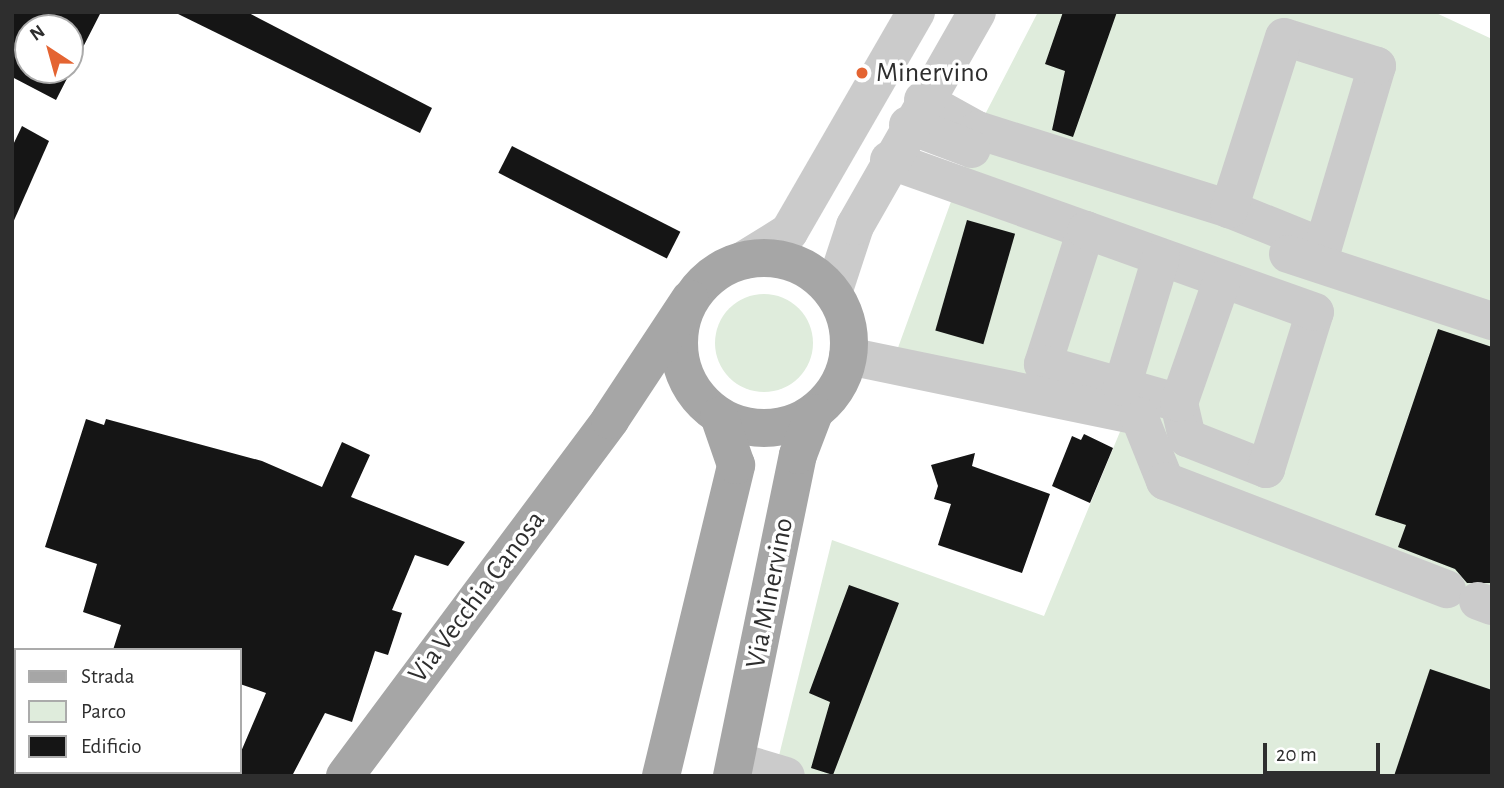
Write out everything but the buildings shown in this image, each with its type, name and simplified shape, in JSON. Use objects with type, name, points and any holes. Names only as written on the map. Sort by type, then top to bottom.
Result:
[{"type":"main road","points":[[661,776],[736,465],[706,405],[678,347],[690,299],[705,281],[744,260],[794,262],[833,293],[844,312],[848,356],[836,387],[814,413],[769,429],[706,405]]},
{"type":"main road","name":"Via Vecchia Canosa","points":[[345,776],[610,419],[690,299]]},
{"type":"main road","name":"Via Vecchia Canosa","points":[[610,419],[648,395],[706,405]]},
{"type":"main road","name":"Via Minervino","points":[[734,768],[798,456],[814,413]]},
{"type":"street","points":[[744,260],[789,232],[916,12]]},
{"type":"street","points":[[833,293],[855,226],[916,112],[976,12]]},
{"type":"street","points":[[916,112],[1229,209],[1323,247],[1377,66],[1284,37],[1229,209]]},
{"type":"street","points":[[916,112],[1492,321]]},
{"type":"street","points":[[890,160],[1315,312],[1266,469],[1187,438],[1179,403],[1222,280]]},
{"type":"street","points":[[1086,230],[1042,363],[1179,403]]},
{"type":"street","points":[[1122,387],[1161,258]]},
{"type":"street","points":[[848,356],[1139,416],[1165,481],[1472,598]]},
{"type":"street","points":[[734,768],[786,776]]},
{"type":"green space","points":[[1038,12],[1434,12],[1492,39],[1492,776],[774,776],[832,540],[1044,616],[1124,422],[887,378],[977,130]]},
{"type":"green space","points":[[764,294],[783,297],[799,308],[810,324],[813,343],[810,362],[799,378],[783,389],[764,392],[745,389],[729,378],[718,362],[715,343],[718,324],[729,308],[745,297]]},
{"type":"place","name":"Minervino","points":[[862,73]]}]
